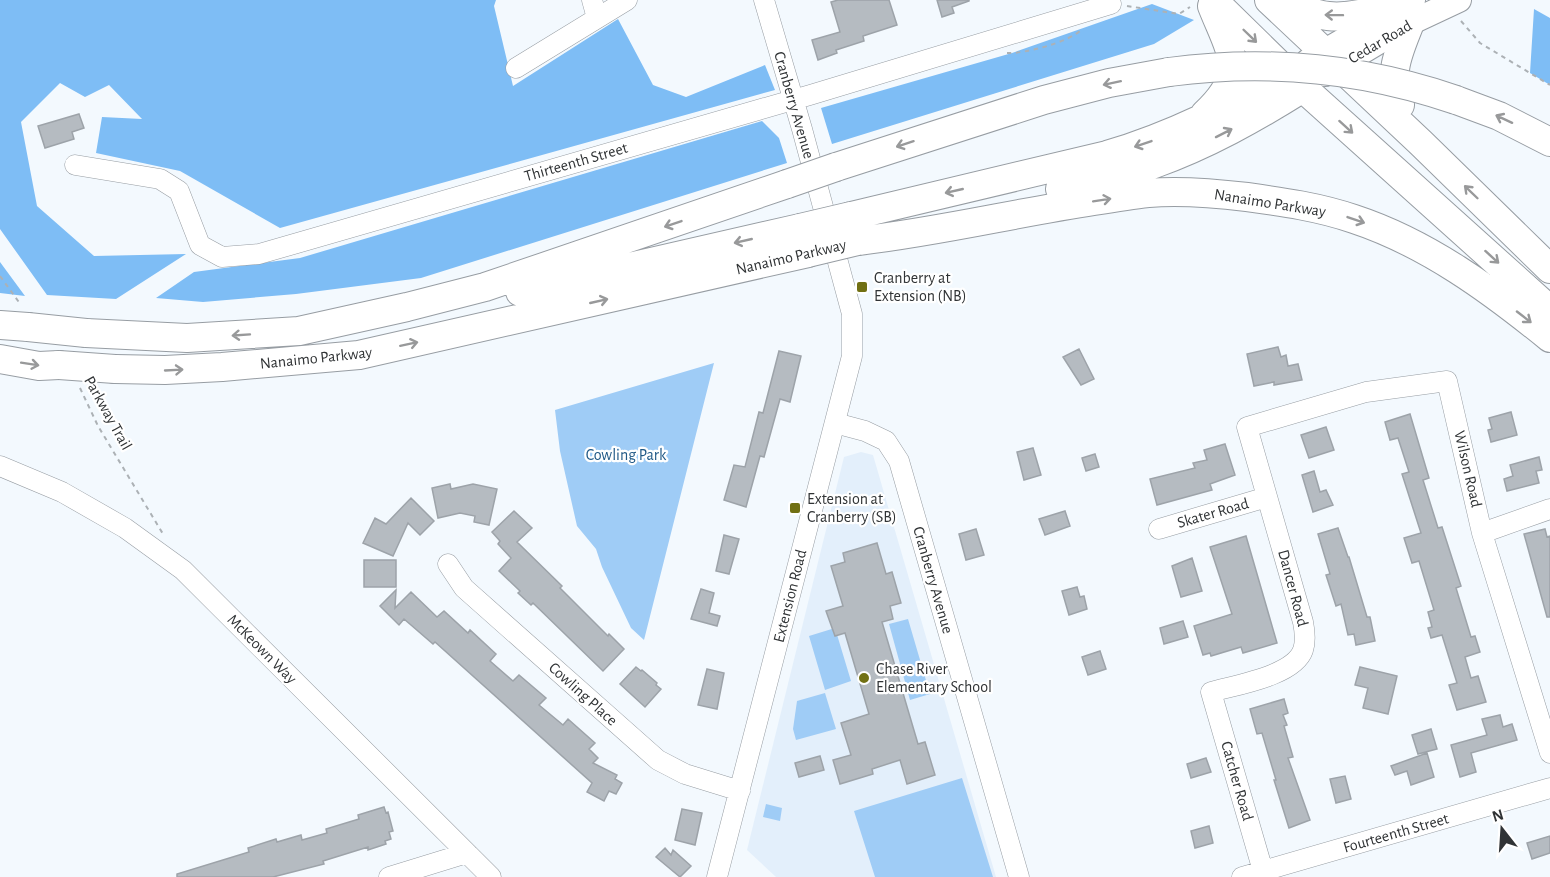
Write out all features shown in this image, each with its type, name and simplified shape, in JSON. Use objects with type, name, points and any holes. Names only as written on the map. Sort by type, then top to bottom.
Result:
[{"type":"highway","points":[[1269,0],[1421,143],[1550,269]]},
{"type":"highway","points":[[1284,0],[1305,10],[1329,16],[1411,8],[1395,63],[1394,89],[1402,112],[1421,143]]},
{"type":"highway","points":[[1205,2],[1550,310]]},
{"type":"highway","points":[[1197,122],[1221,99],[1234,73],[1231,50],[1205,2]]},
{"type":"highway","name":"Nanaimo Parkway","points":[[0,325],[25,316],[86,333],[187,338],[299,331],[485,287],[836,167],[1044,100],[1109,83],[1213,66],[1258,65],[1315,68],[1427,90],[1499,116],[1550,142]]},
{"type":"highway","points":[[299,331],[341,328],[430,312],[804,241],[854,229],[1107,155],[1167,135],[1233,105],[1295,81]]},
{"type":"highway","points":[[854,229],[915,222],[1094,182],[1152,165],[1209,141],[1295,81]]},
{"type":"highway","name":"Nanaimo Parkway","points":[[854,229],[908,235],[1038,210],[1149,193],[1205,192],[1296,204],[1354,219],[1389,233],[1431,255],[1479,283],[1550,338]]},
{"type":"highway","name":"Nanaimo Parkway","points":[[0,359],[39,366],[69,375],[116,369],[222,368],[359,355],[804,241]]},
{"type":"main road","name":"Cedar Road","points":[[1295,81],[1411,8],[1458,0]]},
{"type":"street","points":[[516,68],[594,9],[627,0]]},
{"type":"street","name":"Cranberry Avenue","points":[[764,0],[852,314]]},
{"type":"street","name":"Thirteenth Street","points":[[75,165],[160,179],[178,191],[200,245],[222,257],[259,254],[793,99],[1098,4]]},
{"type":"street","name":"Extension Road","points":[[717,877],[852,356],[852,314]]},
{"type":"street","name":"Wilson Road","points":[[1247,427],[1366,392],[1447,381],[1482,532],[1550,753]]},
{"type":"street","name":"Cranberry Avenue","points":[[835,423],[865,431],[886,441],[899,461],[1019,877]]},
{"type":"street","name":"Dancer Road","points":[[1211,692],[1280,672],[1294,663],[1302,652],[1305,639],[1303,622],[1247,427]]},
{"type":"street","name":"McKeown Way","points":[[0,466],[70,496],[125,528],[183,570],[491,877]]},
{"type":"street","name":"Skater Road","points":[[1159,529],[1267,497]]},
{"type":"street","points":[[1482,532],[1550,509]]},
{"type":"street","name":"Cowling Place","points":[[448,564],[464,588],[658,760],[684,774],[740,791]]},
{"type":"street","name":"Catcher Road","points":[[1211,692],[1263,871]]},
{"type":"street","name":"Fourteenth Street","points":[[1242,877],[1550,788]]},
{"type":"street","points":[[389,877],[467,853]]},
{"type":"path","points":[[1458,0],[1461,23],[1480,42],[1550,85]]},
{"type":"path","points":[[1098,4],[1179,14],[1205,2]]},
{"type":"path","points":[[0,276],[25,316]]},
{"type":"path","name":"Parkway Trail","points":[[69,375],[165,537]]},
{"type":"shaded area","points":[[0,0],[496,0],[494,6],[513,86],[618,19],[653,85],[686,97],[765,65],[775,90],[280,228],[180,171],[96,153],[102,117],[142,119],[109,85],[85,97],[60,83],[21,122],[37,206],[94,256],[186,254],[116,299],[47,295],[0,229]]},
{"type":"shaded area","points":[[1152,4],[1194,20],[1154,44],[832,144],[821,108],[1012,53]]},
{"type":"shaded area","points":[[1534,9],[1550,18],[1550,85],[1530,73]]},
{"type":"shaded area","points":[[762,121],[779,138],[787,163],[421,278],[296,294],[203,302],[156,298],[194,272],[300,258]]},
{"type":"shaded area","points":[[0,262],[25,296],[0,293]]},
{"type":"shaded area","name":"Chase River Elementary School","points":[[861,452],[873,455],[996,877],[776,877],[747,850],[844,457]]},
{"type":"green space","name":"Cowling Park","points":[[714,363],[644,640],[631,628],[602,567],[596,549],[577,526],[560,451],[555,410]]},
{"type":"green space","points":[[908,619],[930,694],[910,700],[889,624]]},
{"type":"green space","points":[[835,628],[851,681],[825,690],[809,636]]},
{"type":"green space","points":[[825,693],[836,729],[796,740],[793,729],[797,701]]},
{"type":"green space","points":[[962,778],[993,877],[875,877],[854,811]]},
{"type":"green space","points":[[766,804],[782,808],[780,821],[763,817]]},
{"type":"building","points":[[889,0],[897,25],[863,36],[864,41],[836,50],[837,53],[818,60],[812,40],[840,32],[831,2]]},
{"type":"building","points":[[937,0],[969,1],[952,7],[954,13],[942,17]]},
{"type":"building","points":[[79,114],[84,128],[72,132],[74,139],[45,148],[38,126]]},
{"type":"building","points":[[1278,347],[1281,357],[1286,355],[1288,366],[1298,364],[1302,380],[1254,386],[1247,354]]},
{"type":"building","points":[[1079,349],[1094,379],[1081,385],[1063,357]]},
{"type":"building","points":[[779,351],[801,356],[790,402],[780,399],[764,457],[760,456],[746,507],[724,500],[734,465],[745,467],[759,412],[763,413]]},
{"type":"building","points":[[1511,412],[1517,435],[1491,442],[1488,430],[1492,429],[1489,418]]},
{"type":"building","points":[[1410,414],[1429,478],[1423,480],[1438,528],[1442,527],[1461,586],[1456,588],[1471,637],[1475,636],[1480,652],[1465,657],[1471,678],[1478,676],[1486,702],[1457,710],[1449,685],[1457,683],[1442,635],[1431,638],[1428,628],[1432,627],[1428,612],[1434,610],[1419,561],[1412,563],[1404,538],[1421,533],[1402,474],[1409,472],[1398,438],[1390,440],[1385,422]]},
{"type":"building","points":[[1326,427],[1334,450],[1309,458],[1301,435]]},
{"type":"building","points":[[1225,444],[1235,475],[1210,484],[1212,490],[1157,505],[1150,479],[1195,468],[1193,463],[1207,460],[1204,450]]},
{"type":"building","points":[[1033,448],[1041,475],[1024,480],[1017,452]]},
{"type":"building","points":[[1095,454],[1099,467],[1086,471],[1082,458]]},
{"type":"building","points":[[1539,457],[1542,470],[1536,471],[1539,483],[1507,491],[1504,479],[1513,476],[1510,465]]},
{"type":"building","points":[[1314,471],[1320,492],[1326,490],[1333,505],[1313,512],[1302,475]]},
{"type":"building","points":[[450,484],[451,489],[473,484],[497,489],[489,525],[474,522],[475,516],[460,513],[438,518],[432,488]]},
{"type":"building","points":[[411,498],[434,521],[420,535],[408,523],[393,556],[363,543],[375,518],[386,524]]},
{"type":"building","points":[[514,511],[532,528],[517,542],[608,636],[609,634],[624,649],[603,671],[533,603],[531,605],[518,593],[520,591],[499,571],[511,558],[498,544],[500,541],[492,532]]},
{"type":"building","points":[[1065,511],[1070,526],[1045,535],[1039,519]]},
{"type":"building","points":[[1338,528],[1367,617],[1370,617],[1375,641],[1356,645],[1354,634],[1348,635],[1341,604],[1336,606],[1326,575],[1330,574],[1318,534]]},
{"type":"building","points":[[976,529],[984,555],[966,560],[959,534]]},
{"type":"building","points":[[1545,529],[1547,537],[1550,536],[1550,617],[1547,617],[1524,534]]},
{"type":"building","points":[[724,535],[739,539],[729,574],[716,571]]},
{"type":"building","points":[[1246,536],[1277,643],[1243,653],[1241,647],[1211,656],[1210,653],[1203,655],[1194,626],[1232,614],[1210,547]]},
{"type":"building","name":"Chase River Elementary School","points":[[877,543],[886,574],[892,572],[901,603],[890,606],[893,619],[882,622],[918,744],[925,742],[935,775],[907,784],[900,760],[872,769],[873,774],[840,784],[833,760],[851,755],[841,723],[869,714],[845,633],[835,636],[826,611],[843,606],[831,566],[845,562],[843,553]]},
{"type":"building","points":[[1192,558],[1202,591],[1181,597],[1172,566]]},
{"type":"building","points":[[364,560],[396,560],[396,587],[364,587]]},
{"type":"building","points":[[1077,587],[1080,597],[1084,596],[1087,609],[1069,615],[1062,591]]},
{"type":"building","points":[[701,589],[714,593],[709,613],[720,616],[717,626],[691,619]]},
{"type":"building","points":[[396,590],[395,608],[411,592],[437,617],[444,611],[468,633],[470,630],[496,654],[490,661],[513,681],[519,675],[546,698],[539,705],[563,725],[568,719],[595,743],[589,749],[598,758],[593,763],[617,775],[615,779],[622,783],[616,794],[609,791],[604,801],[587,792],[592,783],[435,642],[433,644],[404,619],[399,625],[380,606]]},
{"type":"building","points":[[1183,621],[1188,637],[1164,644],[1160,628]]},
{"type":"building","points":[[1100,651],[1106,669],[1088,675],[1082,657]]},
{"type":"building","points":[[636,667],[657,683],[656,685],[661,689],[645,707],[620,684]]},
{"type":"building","points":[[1360,667],[1397,676],[1388,714],[1363,708],[1368,688],[1355,685]]},
{"type":"building","points":[[707,669],[724,673],[717,709],[698,705]]},
{"type":"building","points":[[1284,699],[1288,713],[1283,715],[1287,725],[1284,726],[1293,757],[1288,758],[1310,820],[1289,828],[1262,733],[1257,734],[1250,709]]},
{"type":"building","points":[[1500,715],[1503,727],[1512,724],[1517,740],[1471,753],[1476,772],[1460,777],[1451,745],[1487,735],[1482,719]]},
{"type":"building","points":[[1431,729],[1437,749],[1418,754],[1412,735]]},
{"type":"building","points":[[1427,753],[1434,777],[1411,785],[1407,771],[1395,775],[1391,766]]},
{"type":"building","points":[[820,756],[824,770],[799,777],[795,763]]},
{"type":"building","points":[[1206,758],[1211,772],[1191,778],[1187,764]]},
{"type":"building","points":[[1345,776],[1351,799],[1336,803],[1330,779]]},
{"type":"building","points":[[384,807],[386,813],[388,812],[393,831],[389,832],[391,839],[385,841],[386,844],[368,850],[368,847],[323,861],[324,864],[273,877],[177,877],[177,874],[249,852],[248,848],[276,839],[277,842],[301,835],[302,840],[327,833],[326,829],[359,819],[358,815]]},
{"type":"building","points":[[682,809],[702,813],[695,845],[675,840]]},
{"type":"building","points":[[1209,826],[1213,843],[1195,848],[1191,831]]},
{"type":"building","points":[[1550,836],[1550,853],[1532,859],[1527,843]]},
{"type":"building","points":[[665,848],[671,855],[673,850],[691,866],[680,877],[656,857]]},
{"type":"place","name":"Cranberry at Extension (NB)","points":[[862,287]]},
{"type":"place","name":"Extension at Cranberry (SB)","points":[[795,508]]},
{"type":"place","name":"Chase River Elementary School","points":[[864,678]]}]
